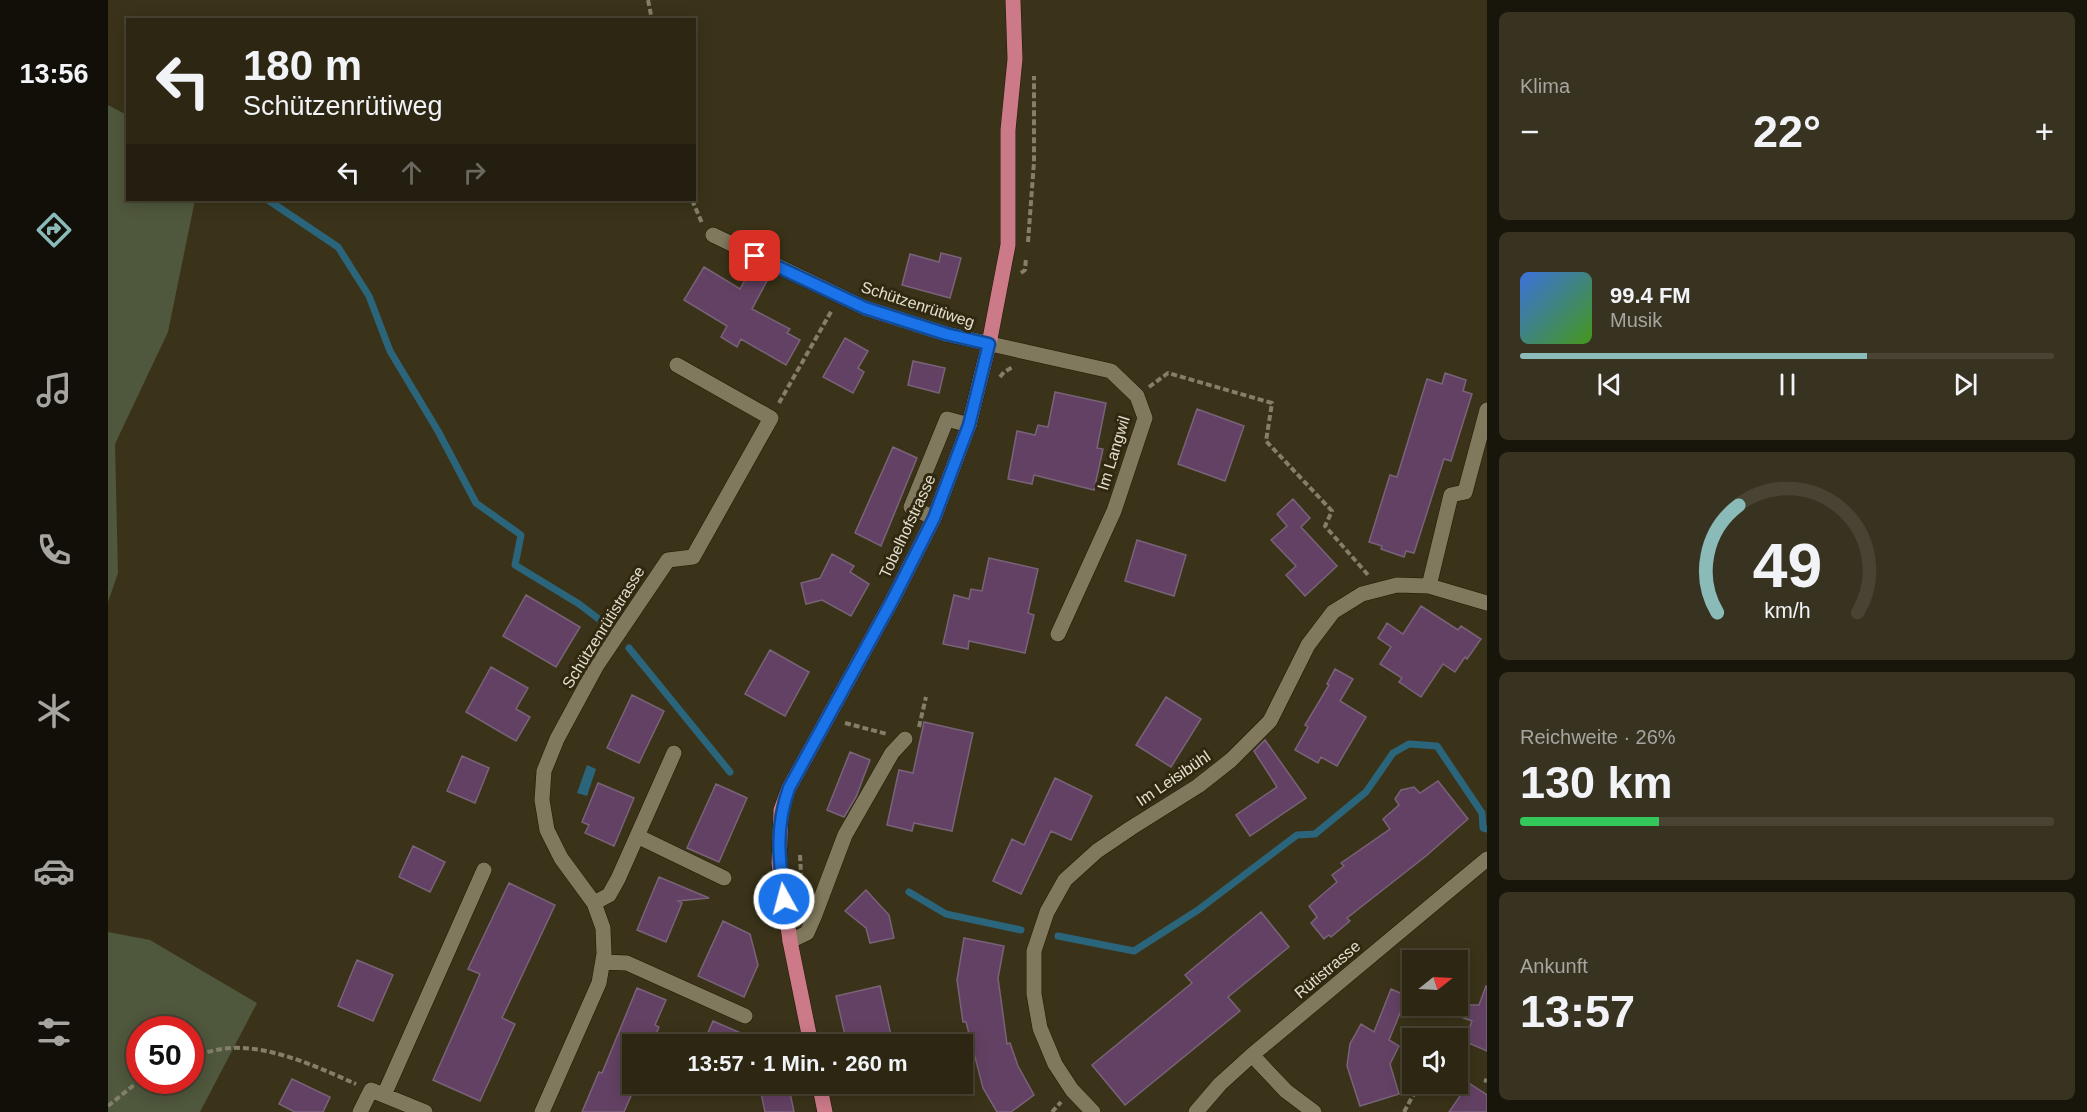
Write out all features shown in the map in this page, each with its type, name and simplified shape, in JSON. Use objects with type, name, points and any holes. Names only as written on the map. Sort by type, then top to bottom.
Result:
[{"type":"main road","name":"Tobelhofstrasse","points":[[809,1034],[790,941],[779,863],[781,810],[789,788],[893,599],[934,518],[969,425],[989,344],[1008,245],[1008,130],[1015,59],[1013,0]]},
{"type":"main road","points":[[821,1094],[825,1112]]},
{"type":"street","name":"Schützenrütiweg","points":[[712,235],[865,308],[917,325],[989,344]]},
{"type":"street","name":"Im Langwil","points":[[989,344],[1111,371],[1137,396],[1145,418],[1114,511],[1058,634]]},
{"type":"street","points":[[677,365],[771,418]]},
{"type":"street","points":[[1429,586],[1451,495],[1465,492],[1487,410]]},
{"type":"street","name":"Schützenrütistrasse","points":[[542,1112],[599,983],[603,962],[603,928],[594,903],[561,858],[547,830],[542,800],[544,771],[557,739],[597,665],[668,560],[693,556],[771,418]]},
{"type":"street","points":[[934,518],[911,507],[947,420],[969,425]]},
{"type":"street","name":"Im Leisibühl","points":[[1093,1112],[1072,1090],[1055,1064],[1040,1028],[1034,994],[1034,951],[1047,912],[1065,880],[1106,846],[1198,786],[1231,760],[1270,721],[1308,645],[1333,612],[1362,594],[1374,589],[1397,585],[1429,586],[1487,603]]},
{"type":"street","points":[[790,941],[807,933],[845,835],[891,753],[906,735]]},
{"type":"street","points":[[594,903],[609,895],[618,879],[674,753]]},
{"type":"street","points":[[637,836],[724,878]]},
{"type":"street","name":"Rütistrasse","points":[[1196,1112],[1220,1084],[1252,1055],[1487,859]]},
{"type":"street","points":[[360,1112],[378,1093],[484,870]]},
{"type":"street","points":[[603,962],[627,963],[745,1016]]},
{"type":"street","points":[[1252,1055],[1286,1091],[1314,1112]]},
{"type":"street","points":[[378,1093],[425,1112]]},
{"type":"path","points":[[648,0],[652,18]]},
{"type":"path","points":[[1025,270],[1031,218],[1034,112]]},
{"type":"path","points":[[692,201],[705,227],[712,235]]},
{"type":"path","points":[[771,418],[840,297]]},
{"type":"path","points":[[998,380],[1004,372],[1018,364],[1020,350]]},
{"type":"path","points":[[1168,373],[1272,403],[1266,441],[1332,511],[1325,526],[1369,576]]},
{"type":"path","points":[[844,723],[906,735],[926,697]]},
{"type":"path","points":[[839,733],[848,716]]},
{"type":"path","points":[[799,852],[801,875]]},
{"type":"path","points":[[204,1054],[222,1049],[255,1049],[307,1063],[378,1093]]},
{"type":"path","points":[[108,1106],[126,1091]]},
{"type":"path","points":[[1404,1112],[1414,1094]]},
{"type":"green space","points":[[108,105],[126,114],[126,201],[195,201],[168,332],[115,444],[118,573],[108,602]]},
{"type":"green space","points":[[108,932],[150,940],[257,1003],[200,1112],[108,1112]]},
{"type":"water","points":[[587,765],[596,769],[587,796],[577,793]]},
{"type":"building","points":[[941,253],[961,258],[950,298],[902,285],[910,254],[939,262]]},
{"type":"building","points":[[704,267],[740,289],[752,267],[769,277],[752,309],[790,329],[787,333],[800,340],[786,365],[741,339],[737,347],[721,337],[727,326],[684,300]]},
{"type":"building","points":[[845,338],[868,351],[858,368],[864,372],[853,393],[823,377]]},
{"type":"building","points":[[913,361],[945,368],[939,393],[908,385]]},
{"type":"building","points":[[1445,373],[1466,380],[1463,391],[1472,394],[1451,461],[1444,459],[1414,553],[1406,551],[1404,557],[1369,542],[1390,475],[1397,477],[1427,379],[1442,384]]},
{"type":"building","points":[[1055,392],[1106,403],[1097,448],[1103,449],[1094,490],[1034,475],[1032,484],[1008,479],[1017,431],[1035,435],[1038,425],[1048,427]]},
{"type":"building","points":[[1197,409],[1244,426],[1225,481],[1178,464]]},
{"type":"building","points":[[893,447],[917,458],[881,546],[855,533]]},
{"type":"building","points":[[1293,499],[1310,518],[1301,527],[1337,566],[1305,596],[1286,575],[1296,566],[1271,540],[1287,526],[1277,514]]},
{"type":"building","points":[[1137,540],[1186,555],[1174,596],[1125,581]]},
{"type":"building","points":[[832,554],[854,566],[850,572],[869,584],[851,616],[822,600],[806,604],[801,583],[820,578]]},
{"type":"building","points":[[989,558],[1038,569],[1028,613],[1034,615],[1025,653],[969,641],[968,649],[943,644],[954,595],[969,599],[971,589],[982,591]]},
{"type":"building","points":[[526,595],[580,627],[556,667],[503,636]]},
{"type":"building","points":[[1421,606],[1458,630],[1461,626],[1481,639],[1455,672],[1443,664],[1421,697],[1399,682],[1402,678],[1380,664],[1391,647],[1378,638],[1387,623],[1403,634]]},
{"type":"building","points":[[770,650],[809,672],[785,716],[745,694]]},
{"type":"building","points":[[491,667],[528,688],[516,709],[530,717],[516,741],[466,712]]},
{"type":"building","points":[[1335,669],[1353,679],[1340,701],[1366,717],[1337,766],[1321,757],[1318,763],[1295,750],[1308,727],[1305,725],[1329,685],[1327,684]]},
{"type":"building","points":[[632,695],[664,711],[639,763],[607,748]]},
{"type":"building","points":[[1166,697],[1201,719],[1171,767],[1136,745]]},
{"type":"building","points":[[924,722],[973,733],[952,831],[914,823],[912,831],[887,825],[899,770],[913,773]]},
{"type":"building","points":[[1265,740],[1306,798],[1250,836],[1236,815],[1277,787],[1254,751]]},
{"type":"building","points":[[850,752],[870,760],[856,797],[844,817],[827,810]]},
{"type":"building","points":[[462,756],[489,768],[475,803],[447,791]]},
{"type":"building","points":[[1055,778],[1092,796],[1071,840],[1051,831],[1021,894],[993,881],[1012,839],[1024,845]]},
{"type":"building","points":[[1438,781],[1468,819],[1426,856],[1347,918],[1350,921],[1331,937],[1329,935],[1324,939],[1311,923],[1317,917],[1309,906],[1337,882],[1332,875],[1344,866],[1341,863],[1390,829],[1383,819],[1399,805],[1395,799],[1401,790],[1414,787],[1420,793]]},
{"type":"building","points":[[598,783],[634,798],[614,846],[585,833],[589,825],[582,822]]},
{"type":"building","points":[[716,784],[747,798],[719,862],[687,848]]},
{"type":"building","points":[[413,846],[445,862],[430,892],[399,877]]},
{"type":"building","points":[[659,877],[709,898],[678,901],[682,903],[666,942],[637,930]]},
{"type":"building","points":[[509,883],[555,905],[502,1018],[515,1024],[480,1101],[433,1080],[480,974],[468,969]]},
{"type":"building","points":[[866,890],[889,915],[894,938],[870,943],[866,928],[845,911]]},
{"type":"building","points":[[1261,912],[1289,947],[1228,997],[1240,1011],[1125,1105],[1092,1065],[1192,983],[1185,975]]},
{"type":"building","points":[[723,921],[750,934],[758,965],[744,997],[698,976]]},
{"type":"building","points":[[964,938],[1004,946],[998,978],[1007,1044],[1010,1043],[1018,1066],[1034,1095],[1011,1112],[997,1112],[983,1088],[973,1049],[973,1034],[969,1034],[966,1022],[963,1022],[957,980]]},
{"type":"building","points":[[357,960],[393,975],[373,1021],[338,1006]]},
{"type":"building","points":[[880,986],[891,1034],[845,1034],[836,996]]},
{"type":"building","points":[[1486,986],[1487,1051],[1468,1043],[1468,1031],[1472,1021],[1458,1016],[1468,1016],[1468,1005],[1479,1005]]},
{"type":"building","points":[[637,988],[666,1000],[655,1025],[659,1027],[656,1034],[622,1034],[622,1094],[632,1094],[624,1112],[582,1112],[599,1072],[602,1073]]},
{"type":"building","points":[[1391,989],[1402,994],[1402,1008],[1389,1040],[1399,1046],[1390,1064],[1399,1094],[1360,1106],[1347,1066],[1350,1044],[1361,1024],[1374,1032]]},
{"type":"building","points":[[713,1021],[743,1034],[707,1034]]},
{"type":"building","points":[[292,1079],[330,1097],[323,1112],[295,1112],[279,1104]]},
{"type":"building","points":[[1468,1084],[1487,1095],[1487,1112],[1449,1112],[1461,1094],[1468,1094]]},
{"type":"building","points":[[761,1094],[790,1094],[794,1112],[765,1112]]},
{"type":"waterway","points":[[269,201],[338,247],[369,296],[390,351],[438,431],[476,503],[521,535],[515,565],[579,604],[604,623]]},
{"type":"waterway","points":[[629,648],[730,772]]},
{"type":"waterway","points":[[1058,936],[1134,951],[1198,910],[1297,835],[1315,834],[1366,792],[1393,753],[1409,744],[1437,746],[1482,813],[1483,828],[1487,829]]},
{"type":"waterway","points":[[909,892],[946,914],[1021,930]]},
{"type":"route","points":[[755,256],[865,308],[946,334],[989,344],[969,425],[934,518],[893,599],[789,788],[781,810],[779,828],[779,863],[784,899]]}]
